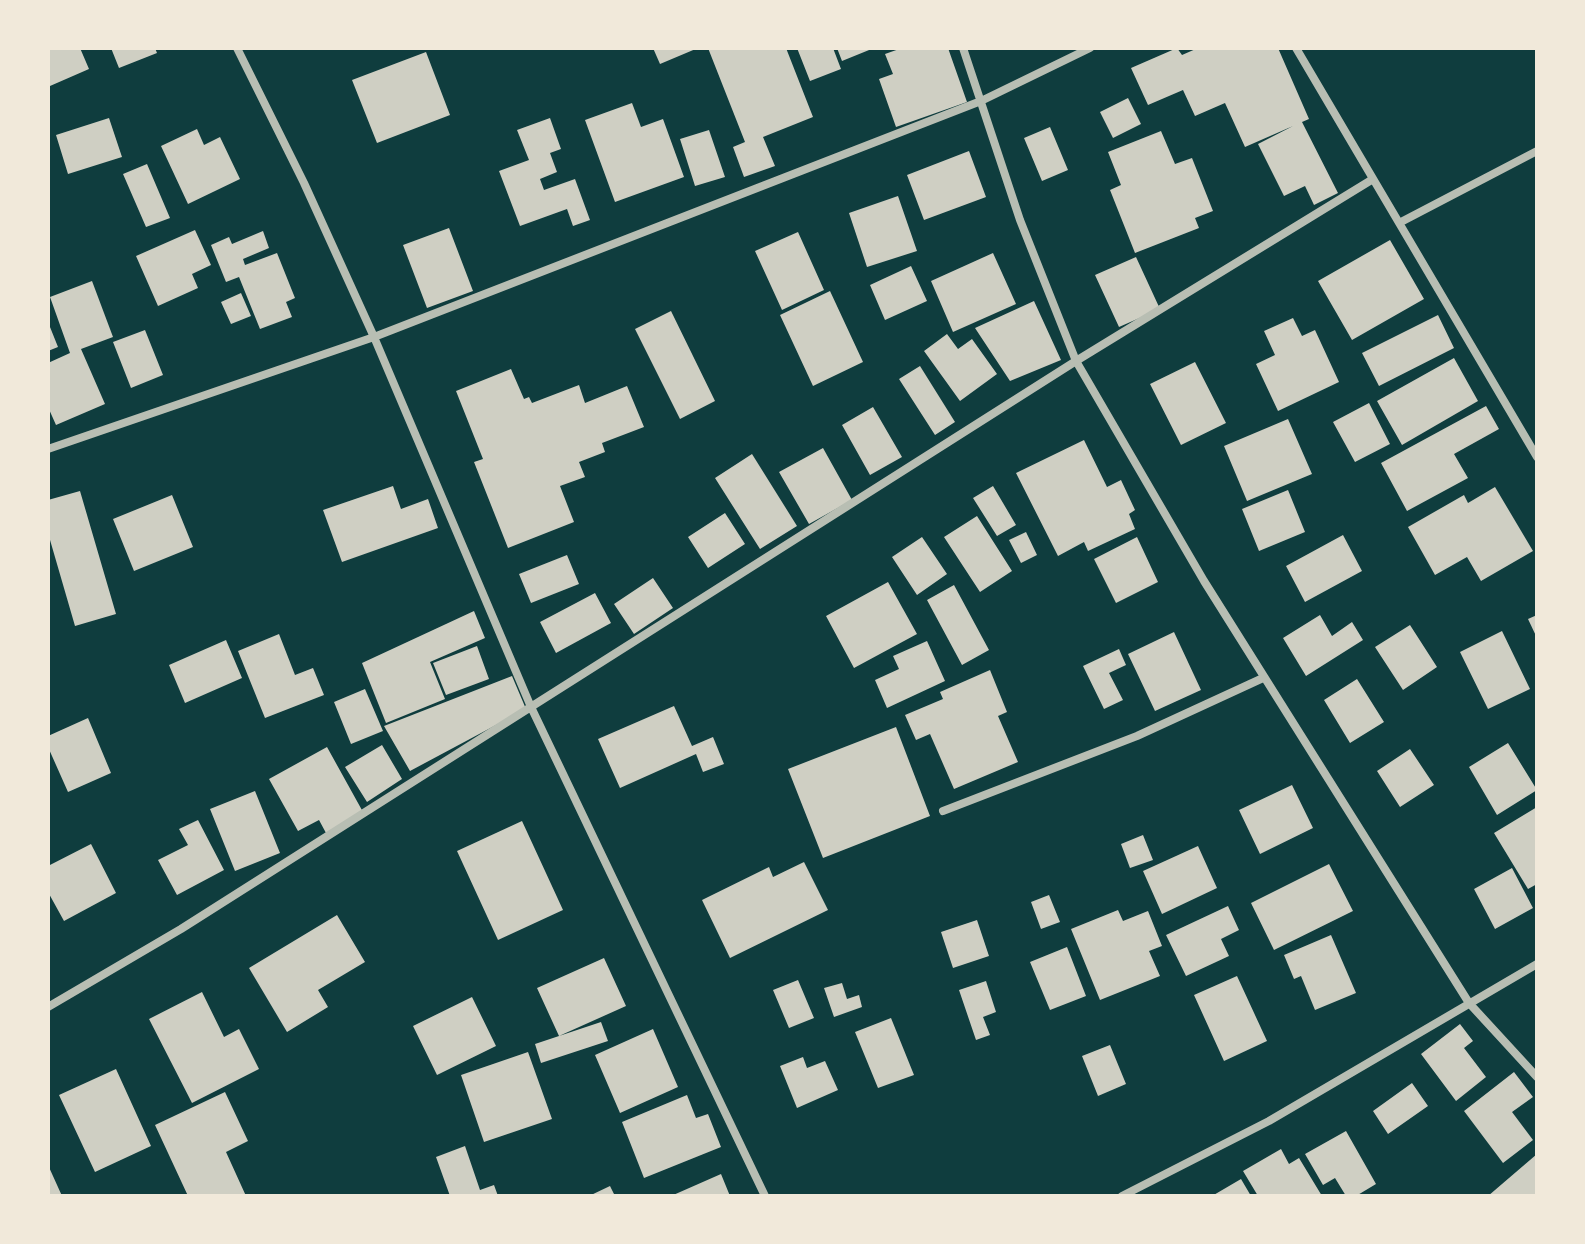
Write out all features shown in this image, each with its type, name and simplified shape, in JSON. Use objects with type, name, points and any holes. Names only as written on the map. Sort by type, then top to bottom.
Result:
[{"type":"street","points":[[237,48],[304,183],[374,337],[531,707],[765,1196]]},
{"type":"street","points":[[963,48],[1020,220],[1076,361],[1263,678],[1469,1003],[1537,1077]]},
{"type":"street","points":[[48,449],[374,337],[981,101],[1090,48]]},
{"type":"street","points":[[1296,48],[1537,457]]},
{"type":"street","points":[[1399,223],[1537,151]]},
{"type":"street","points":[[48,1007],[181,929],[1076,361],[1373,179]]},
{"type":"street","points":[[943,811],[1137,736],[1263,678]]},
{"type":"street","points":[[1122,1196],[1269,1121],[1537,964]]},
{"type":"building","points":[[48,48],[80,48],[89,69],[50,86]]},
{"type":"building","points":[[111,48],[155,48],[157,53],[119,68]]},
{"type":"building","points":[[653,48],[698,48],[660,64]]},
{"type":"building","points":[[708,48],[786,48],[813,117],[763,137],[775,166],[744,177],[733,147],[745,142]]},
{"type":"building","points":[[797,48],[833,48],[841,69],[810,81]]},
{"type":"building","points":[[837,48],[874,48],[842,61]]},
{"type":"building","points":[[902,48],[948,48],[967,102],[896,127],[879,79],[893,74],[885,54]]},
{"type":"building","points":[[1177,48],[1182,55],[1198,48],[1278,48],[1309,119],[1302,122],[1338,193],[1314,205],[1305,186],[1284,196],[1258,144],[1293,126],[1245,147],[1225,103],[1195,116],[1183,90],[1148,105],[1131,68]]},
{"type":"building","points":[[426,52],[450,115],[377,143],[352,80]]},
{"type":"building","points":[[1128,98],[1141,124],[1113,138],[1100,112]]},
{"type":"building","points":[[632,103],[641,127],[663,119],[684,177],[615,202],[585,120]]},
{"type":"building","points":[[109,118],[122,157],[68,174],[56,135]]},
{"type":"building","points":[[550,118],[561,149],[550,153],[557,172],[540,179],[544,190],[575,179],[590,220],[573,226],[567,209],[520,226],[499,171],[529,160],[517,130]]},
{"type":"building","points":[[1050,127],[1068,170],[1042,181],[1024,138]]},
{"type":"building","points":[[197,129],[204,145],[220,137],[240,179],[188,204],[161,146]]},
{"type":"building","points":[[709,130],[725,177],[695,186],[680,139]]},
{"type":"building","points":[[1161,131],[1175,164],[1192,158],[1213,211],[1195,218],[1199,228],[1135,253],[1110,190],[1121,185],[1108,152]]},
{"type":"building","points":[[969,151],[986,197],[924,220],[907,175]]},
{"type":"building","points":[[147,164],[170,218],[146,227],[123,174]]},
{"type":"building","points":[[898,196],[917,251],[867,267],[849,213]]},
{"type":"building","points":[[449,228],[473,291],[427,308],[403,245]]},
{"type":"building","points":[[195,230],[211,265],[192,274],[198,288],[158,306],[136,256]]},
{"type":"building","points":[[263,231],[269,248],[243,259],[245,265],[277,253],[295,298],[286,302],[292,317],[260,329],[239,277],[226,282],[211,245],[229,237],[232,244]]},
{"type":"building","points":[[798,232],[824,290],[782,310],[755,251]]},
{"type":"building","points":[[1390,240],[1424,299],[1352,340],[1318,281]]},
{"type":"building","points":[[993,253],[1016,304],[953,332],[931,281]]},
{"type":"building","points":[[1136,257],[1160,309],[1119,327],[1095,275]]},
{"type":"building","points":[[911,266],[927,301],[885,320],[870,285]]},
{"type":"building","points":[[92,281],[113,337],[81,349],[105,404],[56,425],[48,407],[48,363],[70,353],[50,297]]},
{"type":"building","points":[[830,291],[863,362],[813,386],[780,315]]},
{"type":"building","points":[[241,293],[251,316],[231,324],[221,302]]},
{"type":"building","points":[[1034,301],[1061,360],[1010,381],[975,328]]},
{"type":"building","points":[[671,311],[715,401],[680,419],[635,329]]},
{"type":"building","points":[[1438,315],[1454,348],[1379,386],[1362,353]]},
{"type":"building","points":[[1293,318],[1302,336],[1315,330],[1339,382],[1278,411],[1256,364],[1275,355],[1264,331]]},
{"type":"building","points":[[48,322],[58,347],[48,351]]},
{"type":"building","points":[[145,330],[163,375],[131,388],[113,342]]},
{"type":"building","points":[[947,334],[958,349],[972,339],[997,374],[960,401],[924,351]]},
{"type":"building","points":[[1454,358],[1478,401],[1402,445],[1377,401]]},
{"type":"building","points":[[1195,362],[1226,423],[1181,445],[1150,384]]},
{"type":"building","points":[[920,366],[955,422],[935,435],[899,379]]},
{"type":"building","points":[[511,369],[524,399],[529,397],[532,403],[579,385],[585,403],[627,386],[644,427],[602,443],[605,452],[579,462],[585,477],[560,486],[574,522],[508,548],[474,462],[483,459],[456,391]]},
{"type":"building","points":[[1369,403],[1390,444],[1355,462],[1333,422]]},
{"type":"building","points":[[1486,406],[1499,429],[1454,454],[1468,478],[1407,511],[1381,463]]},
{"type":"building","points":[[873,407],[902,457],[870,475],[842,425]]},
{"type":"building","points":[[1288,419],[1312,474],[1247,501],[1224,446]]},
{"type":"building","points":[[1084,440],[1107,487],[1121,480],[1135,510],[1129,514],[1135,529],[1088,551],[1084,542],[1058,556],[1016,473]]},
{"type":"building","points":[[823,448],[852,500],[809,524],[779,472]]},
{"type":"building","points":[[752,454],[797,526],[760,549],[715,478]]},
{"type":"building","points":[[393,486],[401,509],[428,499],[438,528],[342,562],[323,510]]},
{"type":"building","points":[[993,486],[1016,525],[997,536],[973,498]]},
{"type":"building","points":[[1495,487],[1533,551],[1481,581],[1467,557],[1435,575],[1408,527],[1464,495],[1468,503]]},
{"type":"building","points":[[1288,490],[1305,532],[1259,551],[1242,509]]},
{"type":"building","points":[[80,491],[116,614],[75,626],[48,533],[48,500]]},
{"type":"building","points":[[172,495],[193,547],[134,571],[113,519]]},
{"type":"building","points":[[725,513],[745,544],[708,568],[688,537]]},
{"type":"building","points":[[977,516],[1012,571],[980,592],[944,537]]},
{"type":"building","points":[[1026,532],[1037,555],[1021,563],[1009,540]]},
{"type":"building","points":[[1343,535],[1362,571],[1305,602],[1286,566]]},
{"type":"building","points":[[922,537],[947,574],[917,595],[892,557]]},
{"type":"building","points":[[1137,537],[1158,582],[1116,603],[1094,559]]},
{"type":"building","points":[[567,555],[579,584],[531,603],[519,574]]},
{"type":"building","points":[[653,578],[673,608],[634,634],[614,604]]},
{"type":"building","points":[[888,582],[917,634],[854,668],[826,616]]},
{"type":"building","points":[[954,585],[989,650],[962,665],[927,600]]},
{"type":"building","points":[[595,593],[611,623],[556,653],[540,622]]},
{"type":"building","points":[[474,611],[485,638],[430,662],[445,699],[386,723],[362,663]]},
{"type":"building","points":[[1320,615],[1332,636],[1352,622],[1363,640],[1306,676],[1283,638]]},
{"type":"building","points":[[1537,615],[1537,638],[1528,619]]},
{"type":"building","points":[[1410,625],[1437,667],[1403,690],[1375,647]]},
{"type":"building","points":[[1502,631],[1530,689],[1488,709],[1460,652]]},
{"type":"building","points":[[1174,632],[1201,690],[1155,711],[1128,654]]},
{"type":"building","points":[[279,634],[295,675],[313,668],[324,695],[265,718],[238,651]]},
{"type":"building","points":[[226,640],[242,678],[185,703],[169,665]]},
{"type":"building","points":[[927,641],[945,681],[887,708],[875,680],[899,669],[893,656]]},
{"type":"building","points":[[477,646],[489,679],[446,695],[433,663]]},
{"type":"building","points":[[1119,649],[1126,665],[1109,673],[1123,700],[1104,709],[1083,666]]},
{"type":"building","points":[[990,670],[1007,712],[998,716],[1018,762],[954,789],[930,734],[916,740],[905,715],[943,699],[940,692]]},
{"type":"building","points":[[512,676],[526,709],[410,771],[384,726]]},
{"type":"building","points":[[1357,679],[1384,722],[1350,743],[1324,700]]},
{"type":"building","points":[[365,689],[383,731],[351,744],[334,702]]},
{"type":"building","points":[[674,706],[692,746],[713,737],[724,764],[703,772],[696,754],[620,788],[598,739]]},
{"type":"building","points":[[88,718],[111,773],[68,792],[48,747],[48,736]]},
{"type":"building","points":[[896,727],[930,816],[823,858],[788,769]]},
{"type":"building","points":[[1508,743],[1537,790],[1497,815],[1469,767]]},
{"type":"building","points":[[382,745],[402,779],[367,802],[345,767]]},
{"type":"building","points":[[327,747],[363,812],[326,833],[319,820],[298,831],[269,779]]},
{"type":"building","points":[[1410,749],[1434,785],[1400,807],[1377,771]]},
{"type":"building","points":[[1292,785],[1313,828],[1260,854],[1239,810]]},
{"type":"building","points":[[255,791],[280,853],[235,871],[210,809]]},
{"type":"building","points":[[1537,807],[1537,884],[1528,889],[1494,833]]},
{"type":"building","points":[[198,820],[224,870],[177,895],[158,860],[188,845],[179,829]]},
{"type":"building","points":[[522,821],[563,910],[498,940],[457,851]]},
{"type":"building","points":[[1143,835],[1153,860],[1130,868],[1121,844]]},
{"type":"building","points":[[91,844],[116,893],[64,921],[48,892],[48,866]]},
{"type":"building","points":[[1198,846],[1217,888],[1162,914],[1143,871]]},
{"type":"building","points":[[804,862],[828,910],[730,958],[702,900],[769,867],[773,877]]},
{"type":"building","points":[[1329,864],[1353,911],[1274,950],[1251,903]]},
{"type":"building","points":[[1512,868],[1533,908],[1495,929],[1474,889]]},
{"type":"building","points":[[1049,895],[1060,922],[1041,929],[1031,902]]},
{"type":"building","points":[[1228,906],[1239,930],[1221,939],[1229,956],[1186,976],[1166,935]]},
{"type":"building","points":[[1118,910],[1123,921],[1148,911],[1162,946],[1149,951],[1160,976],[1100,1000],[1071,929]]},
{"type":"building","points":[[337,915],[365,962],[318,990],[328,1007],[287,1032],[249,968]]},
{"type":"building","points":[[977,920],[989,956],[953,968],[941,932]]},
{"type":"building","points":[[1331,935],[1356,993],[1315,1010],[1301,976],[1294,979],[1284,955]]},
{"type":"building","points":[[1067,947],[1086,996],[1050,1010],[1030,962]]},
{"type":"building","points":[[604,958],[626,1006],[559,1036],[537,988]]},
{"type":"building","points":[[1237,976],[1267,1041],[1224,1061],[1194,995]]},
{"type":"building","points":[[798,980],[814,1018],[789,1028],[773,990]]},
{"type":"building","points":[[986,981],[996,1012],[983,1017],[990,1035],[976,1040],[959,990]]},
{"type":"building","points":[[842,983],[847,999],[859,995],[862,1007],[834,1017],[824,988]]},
{"type":"building","points":[[202,992],[224,1037],[239,1029],[259,1069],[192,1103],[149,1019]]},
{"type":"building","points":[[472,997],[496,1046],[437,1075],[413,1026]]},
{"type":"building","points":[[891,1018],[914,1075],[878,1088],[855,1032]]},
{"type":"building","points":[[601,1022],[608,1041],[541,1063],[535,1044]]},
{"type":"building","points":[[1460,1024],[1473,1041],[1464,1048],[1486,1077],[1456,1101],[1421,1054]]},
{"type":"building","points":[[653,1029],[678,1087],[620,1113],[595,1055]]},
{"type":"building","points":[[1110,1045],[1126,1084],[1098,1096],[1082,1056]]},
{"type":"building","points":[[528,1052],[552,1119],[484,1142],[461,1075]]},
{"type":"building","points":[[803,1057],[807,1068],[825,1061],[838,1090],[797,1108],[780,1066]]},
{"type":"building","points":[[116,1069],[151,1146],[95,1172],[59,1095]]},
{"type":"building","points":[[1514,1072],[1533,1097],[1512,1112],[1533,1140],[1503,1163],[1464,1111]]},
{"type":"building","points":[[1412,1083],[1428,1106],[1388,1134],[1373,1111]]},
{"type":"building","points":[[225,1092],[248,1141],[226,1152],[246,1196],[188,1196],[155,1125]]},
{"type":"building","points":[[687,1095],[696,1118],[708,1114],[721,1147],[644,1178],[622,1122]]},
{"type":"building","points":[[1346,1131],[1376,1184],[1356,1196],[1346,1196],[1335,1178],[1323,1185],[1305,1154]]},
{"type":"building","points":[[465,1146],[480,1190],[494,1185],[498,1196],[450,1196],[436,1157]]},
{"type":"building","points":[[1281,1149],[1289,1164],[1299,1158],[1322,1196],[1258,1196],[1243,1171]]},
{"type":"building","points":[[1537,1154],[1537,1196],[1488,1196]]},
{"type":"building","points":[[48,1165],[62,1196],[48,1196]]},
{"type":"building","points":[[721,1174],[730,1196],[671,1196]]},
{"type":"building","points":[[1241,1179],[1251,1196],[1212,1196]]},
{"type":"building","points":[[610,1186],[615,1196],[589,1196]]}]
